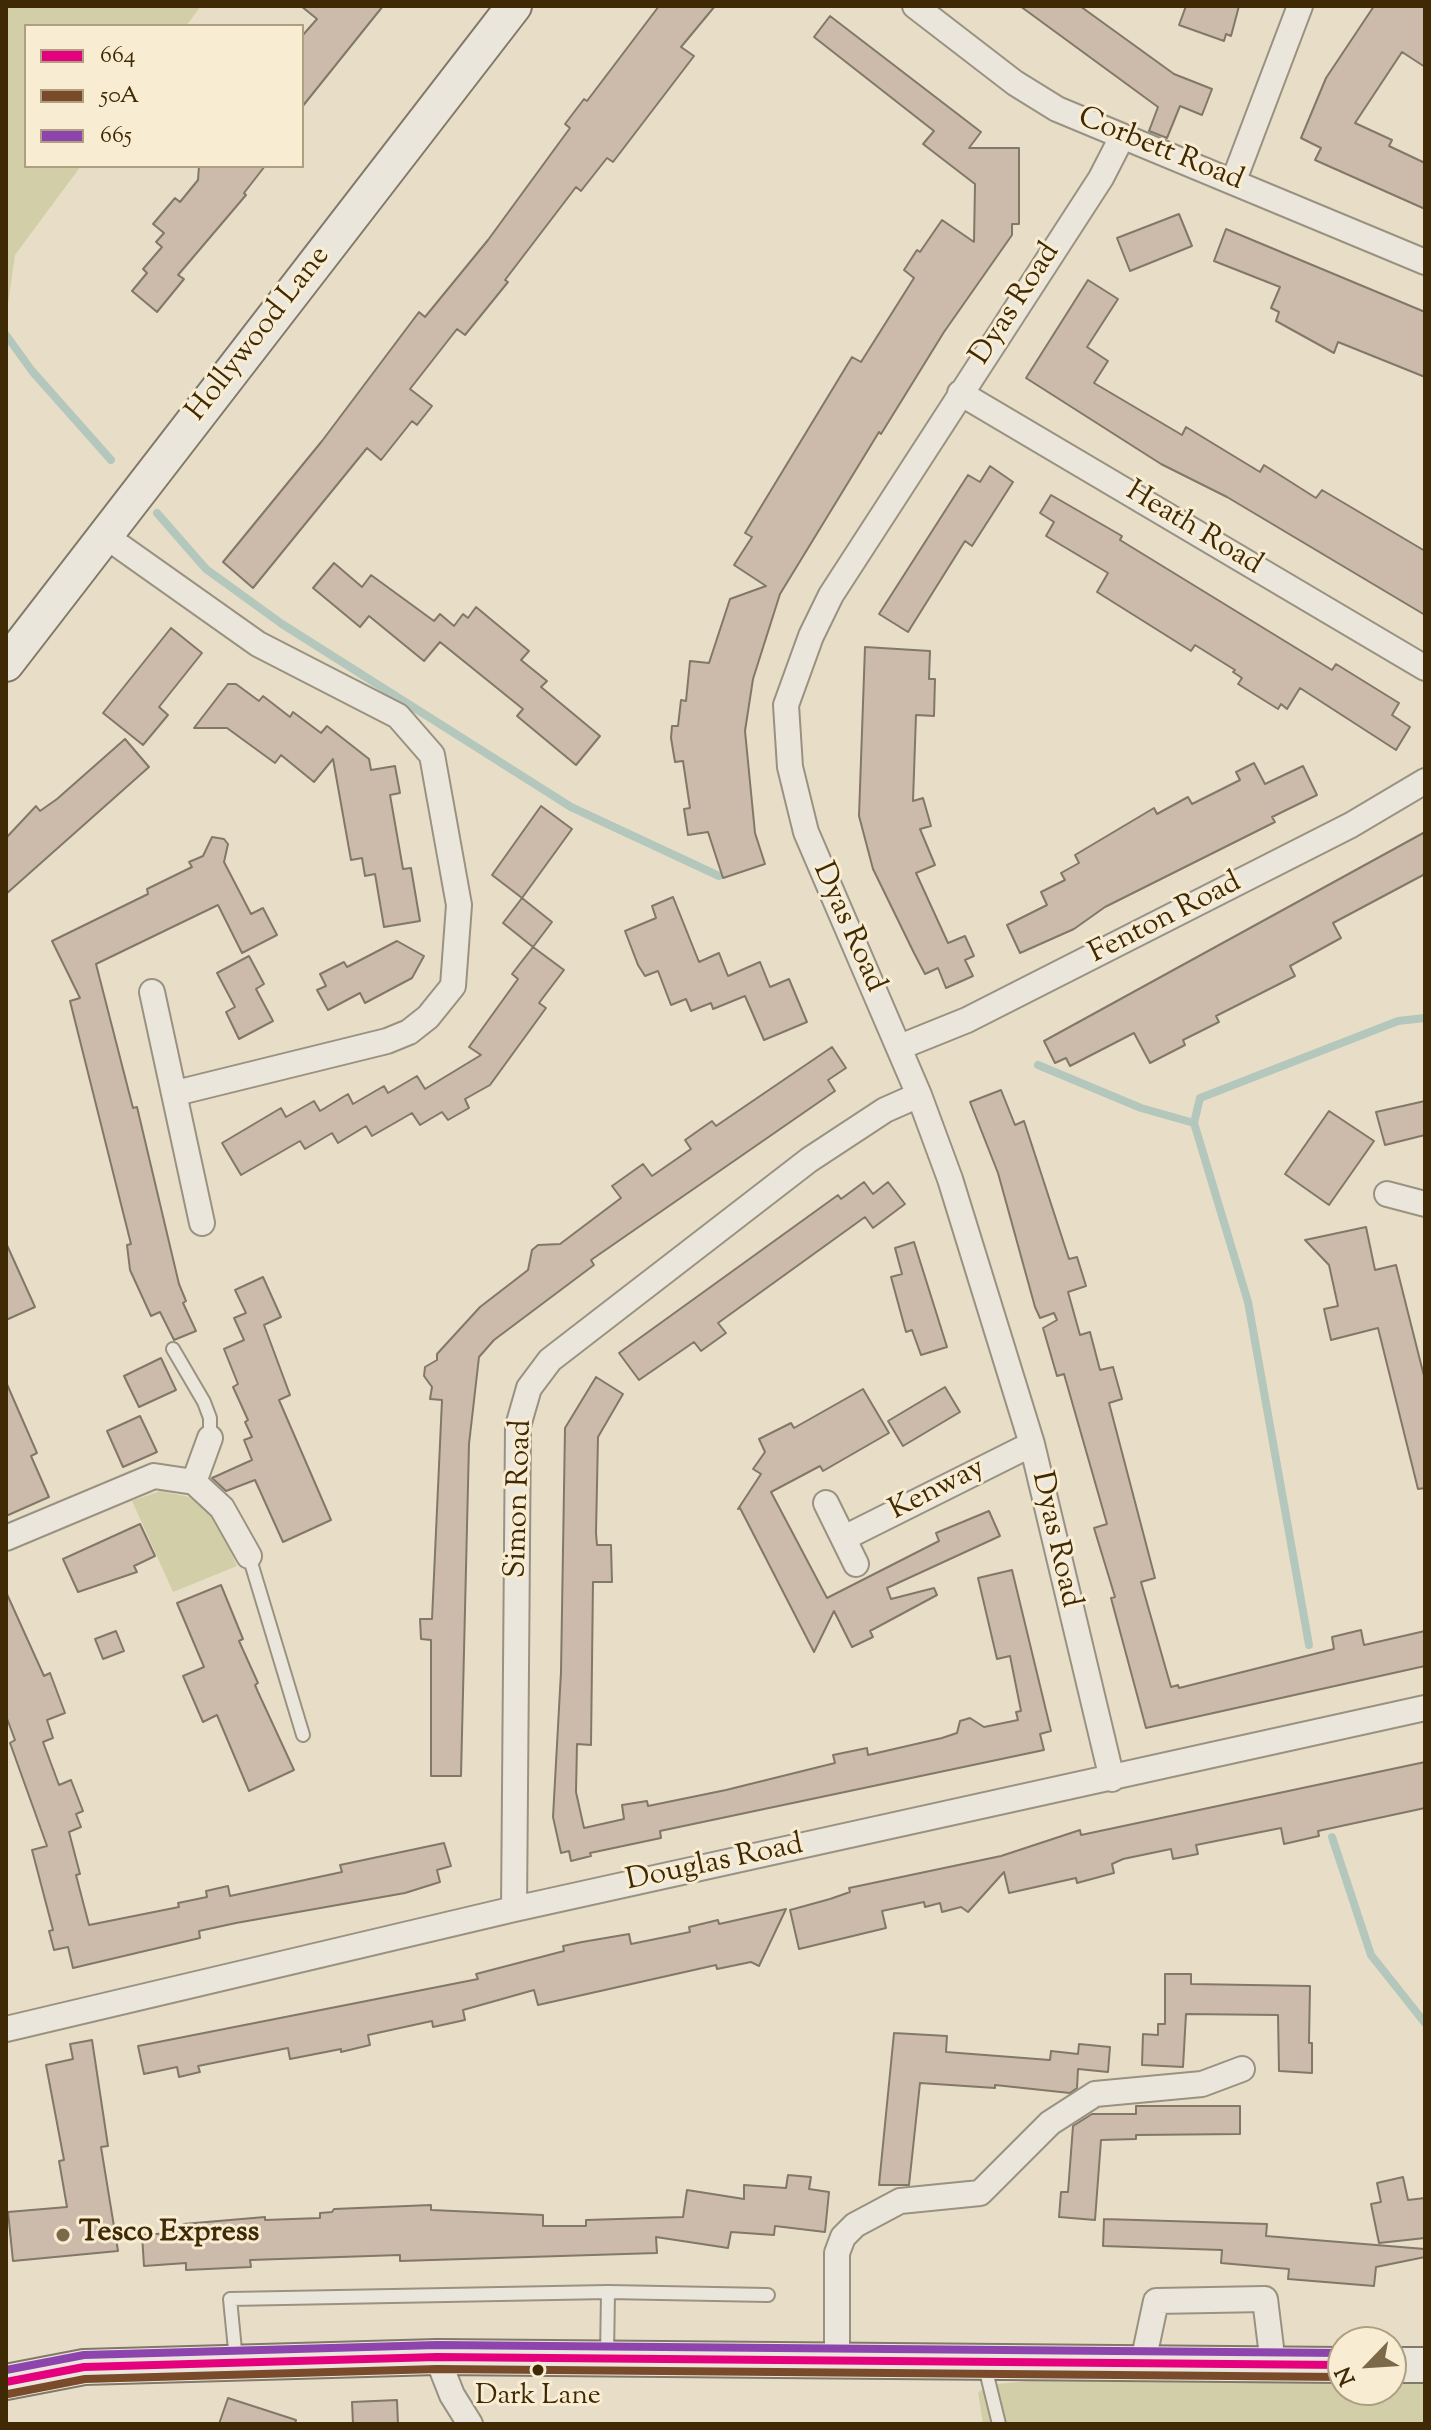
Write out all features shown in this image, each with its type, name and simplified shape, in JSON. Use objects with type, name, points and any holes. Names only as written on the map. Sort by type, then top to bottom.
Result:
[{"type":"street","name":"Hollywood Lane","points":[[6,664],[514,6]]},
{"type":"street","name":"Corbett Road","points":[[915,6],[1015,83],[1057,109],[1121,139],[1234,180],[1425,262]]},
{"type":"street","points":[[1234,180],[1300,6]]},
{"type":"street","name":"Dyas Road","points":[[1112,1779],[1032,1444],[950,1179],[919,1095],[806,832],[790,767],[786,705],[811,636],[831,595],[1101,178],[1121,139]]},
{"type":"street","name":"Heath Road","points":[[960,393],[1425,668]]},
{"type":"street","points":[[104,535],[258,644],[398,716],[432,755],[459,905],[453,986],[428,1017],[409,1032],[387,1041],[176,1093]]},
{"type":"street","name":"Fenton Road","points":[[900,1047],[967,1020],[1323,840],[1425,781]]},
{"type":"street","points":[[152,992],[202,1223]]},
{"type":"street","name":"Simon Road","points":[[514,1909],[518,1426],[529,1388],[550,1360],[809,1160],[885,1110],[919,1095]]},
{"type":"street","points":[[1387,1194],[1425,1204]]},
{"type":"street","points":[[194,1482],[210,1438]]},
{"type":"street","name":"Kenway","points":[[844,1538],[1032,1444]]},
{"type":"street","points":[[6,1538],[154,1476],[194,1482],[222,1508],[249,1556]]},
{"type":"street","points":[[826,1503],[856,1564]]},
{"type":"street","name":"Douglas Road","points":[[6,2029],[514,1909],[1425,1708]]},
{"type":"street","points":[[837,2359],[837,2253],[843,2237],[855,2225],[900,2201],[980,2193],[1050,2123],[1095,2094],[1202,2084],[1242,2069]]},
{"type":"street","points":[[1143,2362],[1156,2301],[1265,2299],[1273,2364]]},
{"type":"street","points":[[6,2382],[84,2367],[236,2360],[437,2357],[607,2356],[1327,2365]]},
{"type":"street","points":[[437,2357],[452,2395],[470,2424]]},
{"type":"lane","points":[[173,1349],[207,1410],[210,1438]]},
{"type":"lane","points":[[249,1556],[303,1735]]},
{"type":"lane","points":[[607,2356],[608,2292]]},
{"type":"lane","points":[[236,2360],[230,2299],[608,2292],[768,2295]]},
{"type":"lane","points":[[983,2360],[999,2424]]},
{"type":"shaded area","points":[[6,6],[201,6],[188,24],[24,24],[24,168],[80,168],[15,255],[6,318]]},
{"type":"shaded area","points":[[160,1491],[195,1498],[215,1516],[237,1566],[173,1592],[132,1501]]},
{"type":"shaded area","points":[[1067,2377],[1327,2381],[1327,2406],[1407,2406],[1407,2382],[1425,2382],[1425,2424],[983,2424],[978,2393],[987,2385]]},
{"type":"building","points":[[301,6],[383,6],[304,105],[304,34],[317,19]]},
{"type":"building","points":[[659,6],[715,6],[681,47],[694,56],[613,162],[607,158],[581,191],[576,187],[505,280],[508,282],[465,335],[457,329],[410,389],[432,406],[417,425],[412,421],[381,460],[367,448],[253,588],[223,562],[322,441],[419,312],[425,317],[488,240],[570,128],[565,124],[584,99],[587,101]]},
{"type":"building","points":[[1020,6],[1080,6],[1174,74],[1212,89],[1202,115],[1180,106],[1167,138],[1149,131],[1158,107]]},
{"type":"building","points":[[1186,6],[1239,6],[1231,36],[1226,34],[1224,41],[1179,25]]},
{"type":"building","points":[[1374,6],[1425,6],[1425,67],[1402,52],[1355,123],[1392,140],[1389,146],[1425,163],[1425,209],[1315,160],[1321,148],[1301,138],[1326,78]]},
{"type":"building","points":[[830,16],[981,132],[969,148],[1019,148],[1019,224],[1012,224],[1012,235],[944,332],[881,434],[879,432],[780,594],[753,679],[745,731],[755,833],[765,864],[723,878],[708,832],[688,835],[684,809],[690,808],[683,761],[675,762],[671,738],[672,726],[678,726],[681,700],[686,701],[690,661],[709,663],[730,599],[766,586],[734,565],[752,537],[745,533],[852,357],[861,362],[914,278],[904,270],[917,250],[920,252],[942,220],[974,242],[975,184],[923,144],[934,131],[814,37]]},
{"type":"building","points":[[199,168],[263,168],[244,193],[246,195],[178,275],[184,279],[157,312],[132,291],[147,273],[143,269],[162,247],[156,242],[164,233],[153,224],[175,198],[180,202],[198,180]]},
{"type":"building","points":[[1179,214],[1192,246],[1130,271],[1117,238]]},
{"type":"building","points":[[1226,229],[1425,312],[1425,377],[1338,342],[1334,353],[1276,321],[1279,312],[1271,308],[1280,287],[1214,261]]},
{"type":"building","points":[[1088,280],[1118,299],[1087,347],[1108,361],[1094,383],[1182,435],[1186,427],[1260,472],[1264,465],[1316,498],[1322,490],[1425,551],[1425,615],[1227,497],[1161,464],[1026,378]]},
{"type":"building","points":[[990,466],[1013,482],[972,546],[965,541],[908,632],[879,614],[968,475],[980,482]]},
{"type":"building","points":[[1051,495],[1122,536],[1120,540],[1332,670],[1336,664],[1399,703],[1392,715],[1410,727],[1396,750],[1300,688],[1287,709],[1281,704],[1278,709],[1238,684],[1242,678],[1233,672],[1235,670],[1195,645],[1191,651],[1097,592],[1108,573],[1046,536],[1054,522],[1040,513]]},
{"type":"building","points":[[334,563],[362,587],[371,575],[434,621],[440,614],[454,626],[463,614],[468,618],[476,607],[529,651],[521,660],[547,681],[541,687],[600,736],[576,765],[517,716],[523,709],[440,642],[424,661],[369,616],[360,627],[313,588]]},
{"type":"building","points":[[171,628],[202,653],[159,707],[168,715],[143,745],[103,713]]},
{"type":"building","points":[[865,647],[930,651],[929,679],[935,679],[934,716],[916,715],[913,801],[923,798],[931,826],[920,829],[935,865],[916,873],[948,943],[965,936],[974,956],[965,960],[973,976],[946,988],[938,968],[925,974],[914,953],[873,869],[859,816]]},
{"type":"building","points":[[228,684],[236,684],[259,701],[263,696],[290,717],[293,712],[321,733],[327,726],[369,759],[371,770],[395,766],[400,793],[390,795],[403,869],[411,868],[420,921],[384,927],[375,874],[365,876],[362,858],[351,860],[333,759],[314,782],[281,755],[275,763],[227,728],[194,728]]},
{"type":"building","points":[[125,739],[149,767],[6,894],[6,838],[36,806],[40,811],[57,799]]},
{"type":"building","points":[[1254,763],[1265,784],[1303,766],[1317,795],[1272,817],[1275,822],[1105,907],[1074,929],[1020,953],[1007,925],[1047,905],[1041,892],[1065,880],[1061,873],[1079,863],[1075,855],[1154,808],[1157,814],[1188,797],[1192,804],[1240,780],[1236,772]]},
{"type":"building","points":[[541,806],[572,829],[522,898],[492,875]]},
{"type":"building","points":[[1425,832],[1425,874],[1333,923],[1341,938],[1290,966],[1295,976],[1216,1016],[1219,1022],[1183,1040],[1185,1045],[1150,1063],[1134,1033],[1070,1066],[1066,1058],[1055,1063],[1044,1041]]},
{"type":"building","points":[[212,837],[224,839],[228,844],[224,862],[251,914],[263,908],[277,935],[242,953],[218,905],[96,964],[133,1108],[137,1107],[179,1284],[186,1301],[183,1303],[196,1331],[174,1340],[160,1312],[151,1316],[130,1270],[127,1245],[131,1244],[70,1001],[80,998],[52,941],[148,894],[147,889],[192,867],[189,862],[203,856]]},
{"type":"building","points":[[673,897],[699,962],[719,953],[728,976],[760,962],[770,987],[789,979],[807,1022],[764,1040],[745,996],[713,1009],[711,1003],[691,1011],[686,999],[671,1005],[658,971],[645,976],[638,965],[625,931],[656,918],[652,906]]},
{"type":"building","points":[[522,898],[552,922],[533,947],[503,923]]},
{"type":"building","points":[[397,941],[424,956],[412,978],[365,1003],[360,993],[328,1010],[317,990],[326,986],[320,974],[344,962],[347,967]]},
{"type":"building","points":[[533,947],[564,970],[539,1003],[546,1008],[490,1085],[465,1099],[469,1108],[448,1120],[442,1112],[420,1125],[412,1113],[372,1136],[366,1126],[338,1143],[332,1133],[305,1149],[300,1141],[241,1175],[222,1143],[281,1108],[286,1117],[314,1101],[320,1111],[348,1094],[353,1104],[384,1086],[388,1093],[417,1076],[425,1089],[481,1055],[469,1047],[518,979],[512,974]]},
{"type":"building","points":[[249,956],[264,984],[256,989],[273,1021],[239,1039],[226,1012],[235,1007],[217,973]]},
{"type":"building","points":[[832,1047],[846,1068],[828,1080],[835,1091],[591,1260],[594,1265],[494,1340],[479,1357],[469,1444],[461,1776],[431,1776],[431,1640],[421,1639],[420,1619],[432,1619],[442,1400],[430,1399],[432,1387],[424,1376],[425,1367],[437,1360],[437,1354],[480,1307],[528,1270],[532,1250],[538,1245],[560,1244],[621,1198],[612,1186],[643,1164],[652,1176],[691,1149],[685,1140],[712,1121],[716,1126]]},
{"type":"building","points":[[1001,1090],[1015,1125],[1024,1121],[1069,1259],[1077,1257],[1086,1286],[1068,1292],[1080,1335],[1090,1332],[1100,1370],[1113,1367],[1122,1399],[1109,1403],[1155,1578],[1141,1582],[1171,1687],[1178,1685],[1179,1688],[1334,1649],[1332,1637],[1361,1630],[1364,1645],[1425,1631],[1425,1666],[1146,1728],[1111,1598],[1115,1597],[1094,1528],[1107,1524],[1064,1374],[1057,1376],[1043,1328],[1057,1320],[1054,1313],[1040,1318],[1035,1307],[998,1173],[970,1102]]},
{"type":"building","points":[[1425,1101],[1425,1135],[1385,1145],[1376,1112]]},
{"type":"building","points":[[1329,1111],[1374,1141],[1329,1205],[1285,1174]]},
{"type":"building","points":[[864,1182],[873,1194],[888,1182],[905,1204],[873,1228],[865,1217],[718,1323],[726,1333],[701,1351],[694,1342],[639,1380],[619,1353],[838,1195],[841,1199]]},
{"type":"building","points":[[1366,1227],[1375,1270],[1396,1265],[1425,1380],[1425,1488],[1418,1489],[1378,1328],[1331,1340],[1324,1309],[1338,1306],[1329,1265],[1305,1240]]},
{"type":"building","points":[[914,1242],[947,1347],[921,1355],[912,1330],[906,1332],[891,1277],[902,1274],[895,1248]]},
{"type":"building","points":[[6,1243],[35,1307],[6,1320]]},
{"type":"building","points":[[263,1277],[281,1317],[264,1325],[290,1395],[279,1400],[331,1520],[283,1542],[255,1480],[226,1491],[212,1478],[252,1460],[244,1440],[252,1437],[245,1422],[248,1420],[233,1387],[238,1384],[224,1349],[244,1340],[234,1318],[246,1313],[235,1290]]},
{"type":"building","points":[[161,1358],[176,1390],[139,1407],[124,1376]]},
{"type":"building","points":[[596,1377],[623,1394],[598,1437],[597,1545],[611,1545],[612,1582],[593,1582],[591,1745],[577,1744],[576,1792],[584,1828],[624,1819],[622,1805],[647,1801],[648,1806],[726,1790],[835,1763],[833,1755],[867,1748],[868,1755],[942,1738],[957,1733],[960,1721],[970,1718],[984,1727],[1018,1720],[1016,1712],[1021,1711],[1010,1656],[997,1659],[978,1578],[1012,1570],[1051,1731],[1040,1734],[1044,1750],[660,1831],[661,1838],[590,1853],[591,1856],[571,1861],[569,1851],[561,1853],[553,1817],[561,1672],[565,1428]]},
{"type":"building","points":[[6,1382],[37,1453],[31,1456],[49,1497],[6,1516]]},
{"type":"building","points":[[945,1387],[960,1412],[903,1446],[888,1421]]},
{"type":"building","points":[[863,1389],[889,1433],[823,1471],[820,1466],[771,1492],[827,1598],[939,1541],[936,1533],[989,1511],[1000,1536],[887,1588],[891,1599],[934,1588],[937,1595],[870,1631],[873,1637],[852,1647],[834,1611],[814,1652],[738,1509],[761,1474],[753,1469],[765,1452],[759,1439],[791,1423],[794,1428]]},
{"type":"building","points":[[140,1416],[157,1452],[123,1467],[107,1431]]},
{"type":"building","points":[[140,1524],[155,1556],[134,1566],[137,1572],[78,1592],[63,1559]]},
{"type":"building","points":[[221,1585],[243,1639],[239,1641],[258,1683],[255,1685],[294,1770],[249,1791],[217,1715],[203,1722],[183,1676],[204,1667],[177,1603]]},
{"type":"building","points":[[6,1592],[44,1676],[50,1673],[65,1713],[47,1720],[53,1738],[43,1742],[59,1785],[71,1780],[83,1811],[76,1814],[81,1827],[69,1832],[89,1925],[179,1907],[178,1903],[207,1897],[206,1891],[228,1886],[230,1896],[342,1872],[340,1865],[444,1843],[451,1866],[437,1870],[440,1882],[405,1893],[199,1931],[200,1938],[73,1968],[68,1947],[54,1950],[49,1931],[53,1930],[32,1850],[47,1846],[10,1743],[15,1740],[6,1716]]},
{"type":"building","points":[[116,1631],[124,1651],[103,1659],[95,1639]]},
{"type":"building","points":[[1425,1762],[1425,1808],[1318,1831],[1319,1836],[1284,1844],[1281,1828],[1196,1845],[1198,1854],[1173,1859],[1171,1849],[1123,1859],[1112,1864],[1114,1873],[1077,1883],[1076,1878],[1009,1893],[1004,1872],[968,1912],[961,1907],[942,1912],[940,1903],[925,1907],[924,1902],[882,1911],[886,1928],[799,1949],[790,1910],[850,1892],[849,1888],[1001,1856],[1080,1830],[1081,1835]]},
{"type":"building","points":[[786,1909],[759,1966],[751,1962],[717,1969],[716,1965],[538,2005],[534,1990],[463,2010],[465,2020],[433,2027],[432,2021],[368,2035],[370,2045],[341,2052],[341,2049],[290,2059],[288,2048],[198,2066],[200,2072],[179,2077],[177,2067],[144,2074],[138,2046],[478,1979],[476,1974],[564,1951],[563,1946],[629,1934],[631,1944],[690,1932],[689,1927],[718,1920],[719,1924]]},
{"type":"building","points":[[1165,1974],[1191,1974],[1191,1984],[1310,1986],[1312,2073],[1279,2071],[1278,2015],[1186,2014],[1183,2067],[1142,2065],[1143,2034],[1158,2035],[1158,2024],[1165,2024]]},
{"type":"building","points":[[894,2033],[947,2036],[946,2052],[1050,2060],[1051,2051],[1078,2054],[1079,2044],[1110,2047],[1108,2072],[1078,2069],[1077,2088],[1070,2093],[995,2085],[995,2088],[920,2083],[909,2185],[879,2185]]},
{"type":"building","points":[[92,2040],[108,2146],[101,2147],[118,2251],[13,2261],[8,2212],[67,2207],[59,2161],[64,2160],[46,2065],[73,2059],[70,2044]]},
{"type":"building","points":[[1136,2106],[1240,2106],[1240,2134],[1136,2135],[1136,2139],[1101,2140],[1095,2220],[1059,2217],[1061,2192],[1068,2192],[1073,2126],[1092,2114],[1136,2114]]},
{"type":"building","points":[[788,2175],[811,2177],[809,2189],[829,2192],[825,2232],[775,2226],[774,2235],[731,2232],[728,2248],[656,2237],[657,2253],[400,2261],[400,2255],[250,2260],[251,2267],[186,2270],[186,2263],[144,2266],[142,2235],[183,2232],[183,2224],[265,2217],[265,2220],[320,2218],[320,2213],[334,2209],[431,2205],[431,2210],[543,2215],[543,2226],[586,2226],[586,2220],[683,2217],[687,2190],[744,2199],[744,2185],[786,2188]]},
{"type":"building","points":[[1403,2177],[1408,2200],[1425,2198],[1425,2238],[1379,2243],[1371,2204],[1381,2202],[1377,2183]]},
{"type":"building","points":[[1104,2219],[1267,2224],[1266,2236],[1425,2249],[1425,2257],[1376,2267],[1374,2286],[1288,2279],[1289,2269],[1221,2263],[1222,2250],[1103,2246]]},
{"type":"building","points":[[228,2398],[296,2420],[295,2424],[219,2424]]},
{"type":"building","points":[[397,2400],[398,2424],[353,2424],[352,2402]]},
{"type":"waterway","points":[[6,335],[32,371],[111,460]]},
{"type":"waterway","points":[[157,513],[206,569],[282,624],[571,807],[719,876]]},
{"type":"waterway","points":[[1194,1123],[1200,1098],[1398,1021],[1425,1018]]},
{"type":"waterway","points":[[1038,1065],[1141,1108],[1194,1123],[1248,1302],[1309,1645]]},
{"type":"waterway","points":[[1332,1837],[1371,1955],[1425,2023]]},
{"type":"transit line","name":"665","points":[[6,2370],[84,2355],[437,2345],[1327,2353]]},
{"type":"transit line","name":"664","points":[[6,2382],[84,2367],[437,2357],[1327,2365]]},
{"type":"transit line","name":"50A","points":[[8,2394],[85,2379],[437,2369],[1327,2377]]},
{"type":"place","name":"Tesco Express","points":[[63,2235]]},
{"type":"place","name":"Dark Lane","points":[[538,2370]]}]
